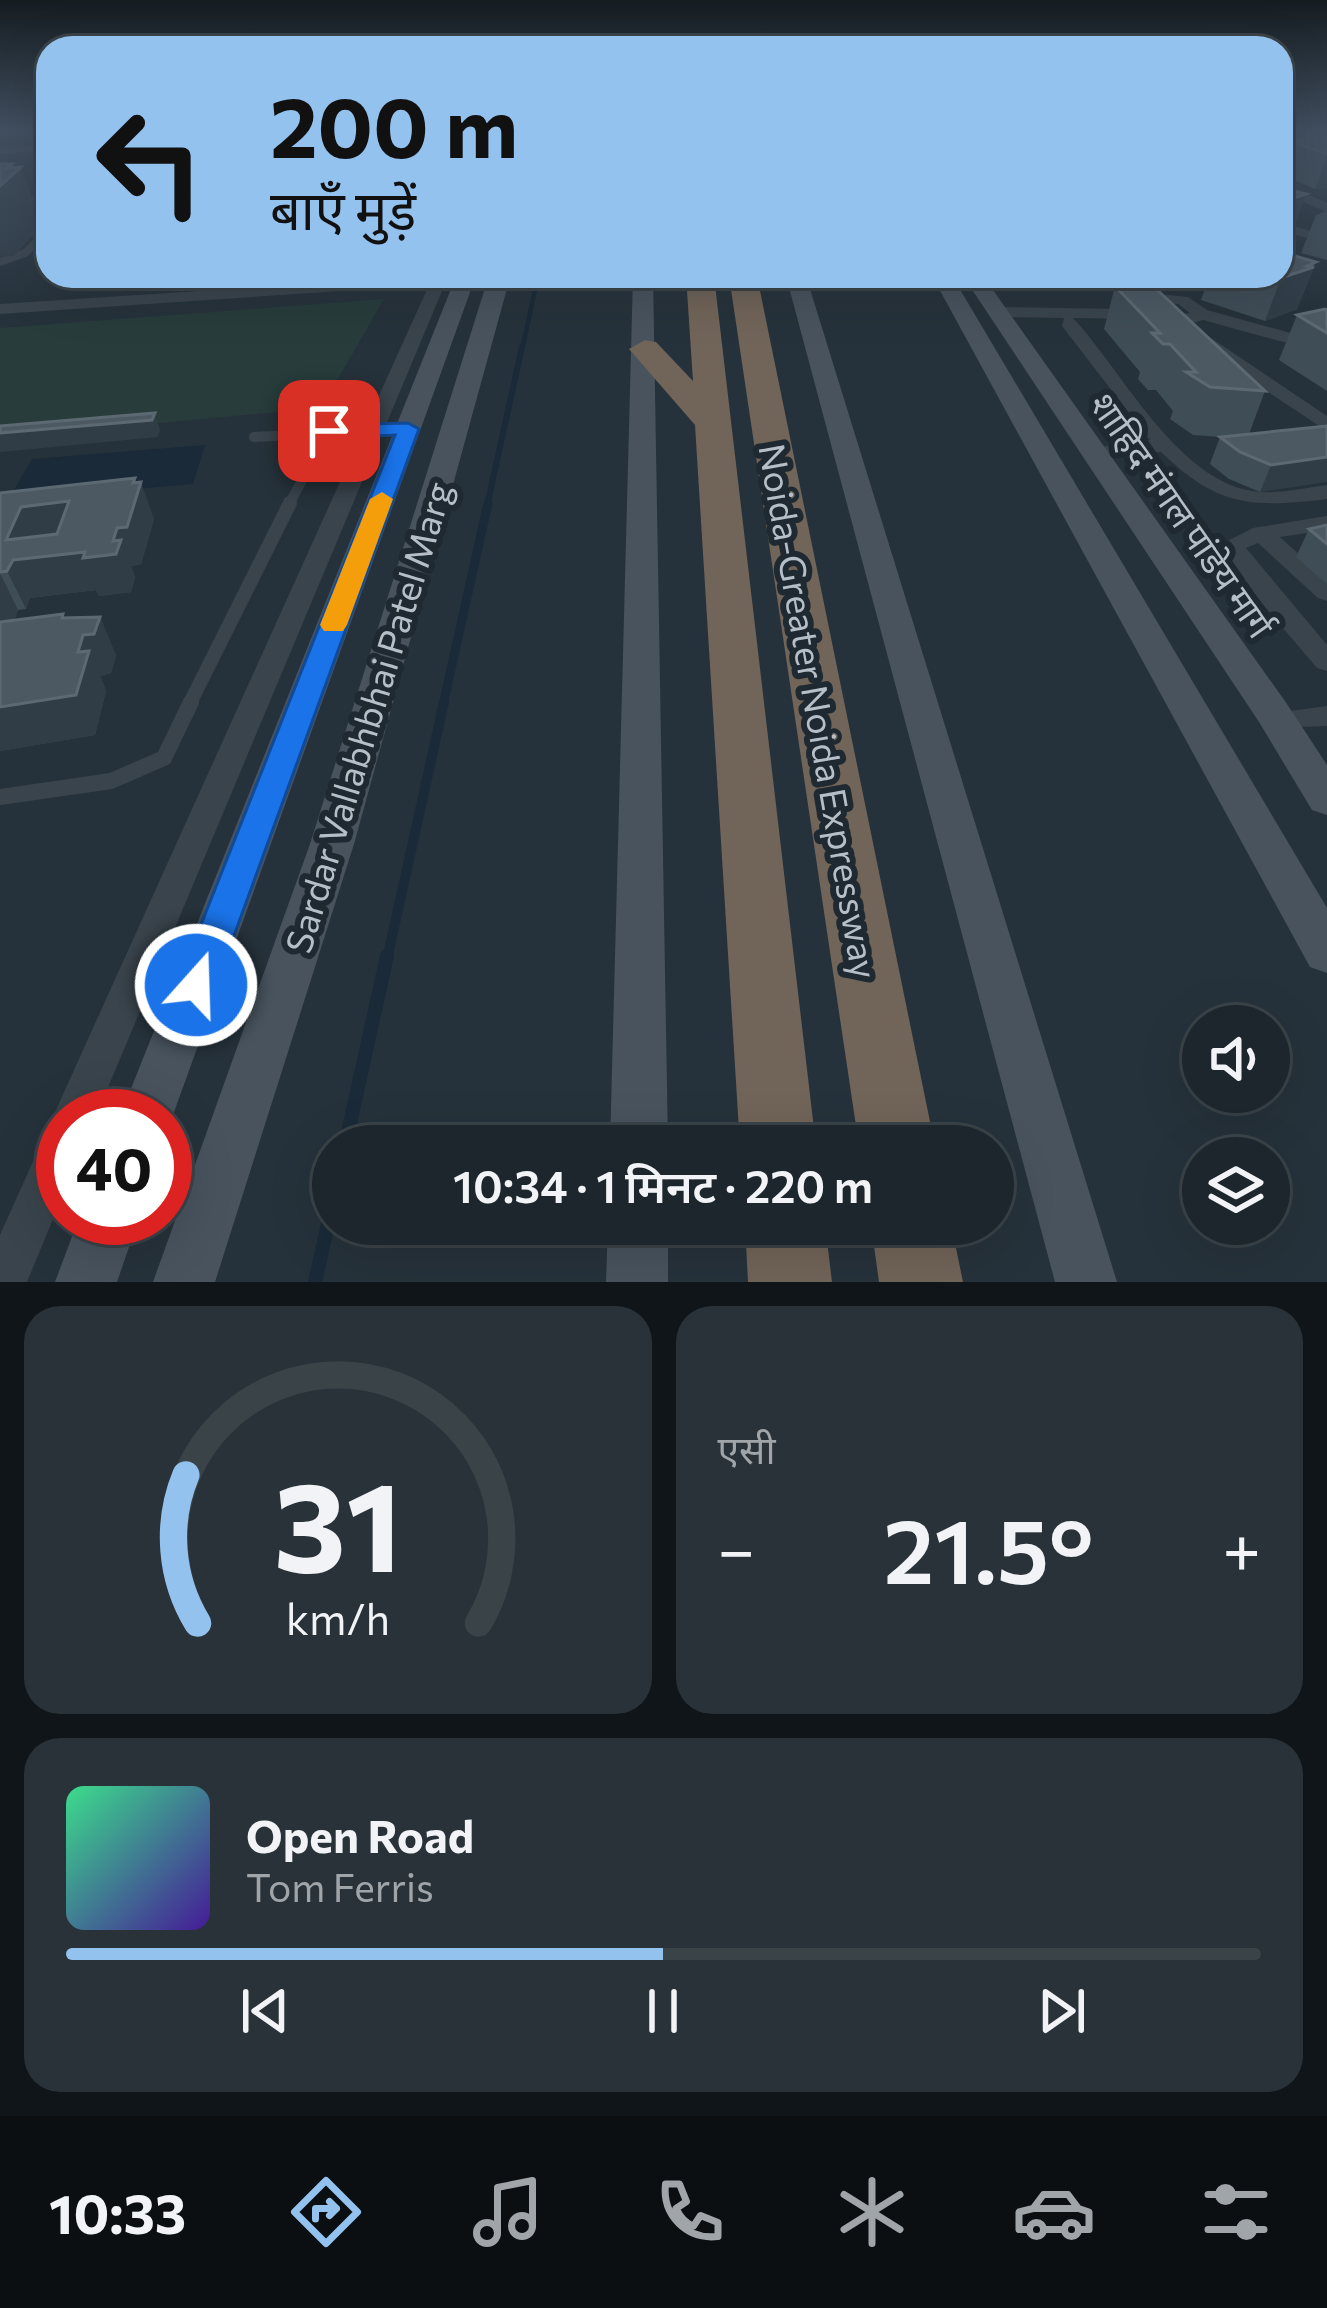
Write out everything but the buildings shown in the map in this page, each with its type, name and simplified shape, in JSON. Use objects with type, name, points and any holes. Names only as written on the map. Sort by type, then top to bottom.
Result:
[{"type":"highway","name":"Noida-Greater Noida Expressway","points":[[701,288],[776,1125]]},
{"type":"highway","name":"Noida-Greater Noida Expressway","points":[[745,288],[893,1125]]},
{"type":"highway","points":[[645,349],[713,423]]},
{"type":"highway","points":[[787,1245],[790,1282]]},
{"type":"highway","points":[[915,1245],[921,1282]]},
{"type":"street","points":[[1293,192],[1327,208]]},
{"type":"street","points":[[1293,229],[1327,239]]},
{"type":"street","points":[[0,294],[96,288]]},
{"type":"street","points":[[0,309],[340,288]]},
{"type":"street","name":"Sardar Vallabhbhai Patel Marg","points":[[158,1089],[392,429],[480,288]]},
{"type":"street","name":"Sardar Vallabhbhai Patel Marg","points":[[184,1282],[332,844],[484,288]]},
{"type":"street","points":[[639,1125],[642,288]]},
{"type":"street","points":[[799,288],[1086,1282]]},
{"type":"street","points":[[949,288],[1327,952]]},
{"type":"street","points":[[1116,288],[1134,305],[1177,322],[1327,425]]},
{"type":"street","points":[[985,296],[1067,313],[1182,300],[1201,314],[1327,349]]},
{"type":"street","name":"शाहिद मंगल पांडेय मार्ग","points":[[985,296],[1278,721],[1315,759],[1327,799]]},
{"type":"street","points":[[1067,313],[1166,445],[1232,494],[1258,499],[1327,493]]},
{"type":"street","points":[[1177,322],[1201,314]]},
{"type":"street","points":[[87,1089],[392,429]]},
{"type":"street","points":[[1093,452],[1166,445]]},
{"type":"street","points":[[1327,523],[1262,533],[1232,545],[1233,553],[1327,662]]},
{"type":"street","points":[[1262,533],[1327,593]]},
{"type":"street","points":[[1278,721],[1327,716]]},
{"type":"street","points":[[3,1282],[36,1206]]},
{"type":"street","points":[[86,1282],[100,1245]]},
{"type":"street","points":[[637,1282],[638,1245]]},
{"type":"lane","points":[[0,201],[36,199]]},
{"type":"lane","points":[[0,217],[36,216]]},
{"type":"lane","points":[[0,262],[25,253],[36,243]]},
{"type":"lane","points":[[0,797],[111,781],[164,758],[251,574],[344,404]]},
{"type":"lane","points":[[254,437],[392,429]]},
{"type":"green space","points":[[384,299],[321,408],[0,438],[0,328]]},
{"type":"water","points":[[205,445],[193,484],[8,500],[32,459]]},
{"type":"waterway","points":[[522,350],[535,288]]},
{"type":"waterway","points":[[487,506],[522,347]]},
{"type":"waterway","points":[[443,705],[488,503]]},
{"type":"waterway","points":[[387,959],[444,702]]},
{"type":"waterway","points":[[350,1125],[387,956]]},
{"type":"waterway","points":[[315,1282],[323,1245]]},
{"type":"slow traffic","points":[[333,625],[382,499]]},
{"type":"route","points":[[196,985],[408,429],[329,431]]}]
